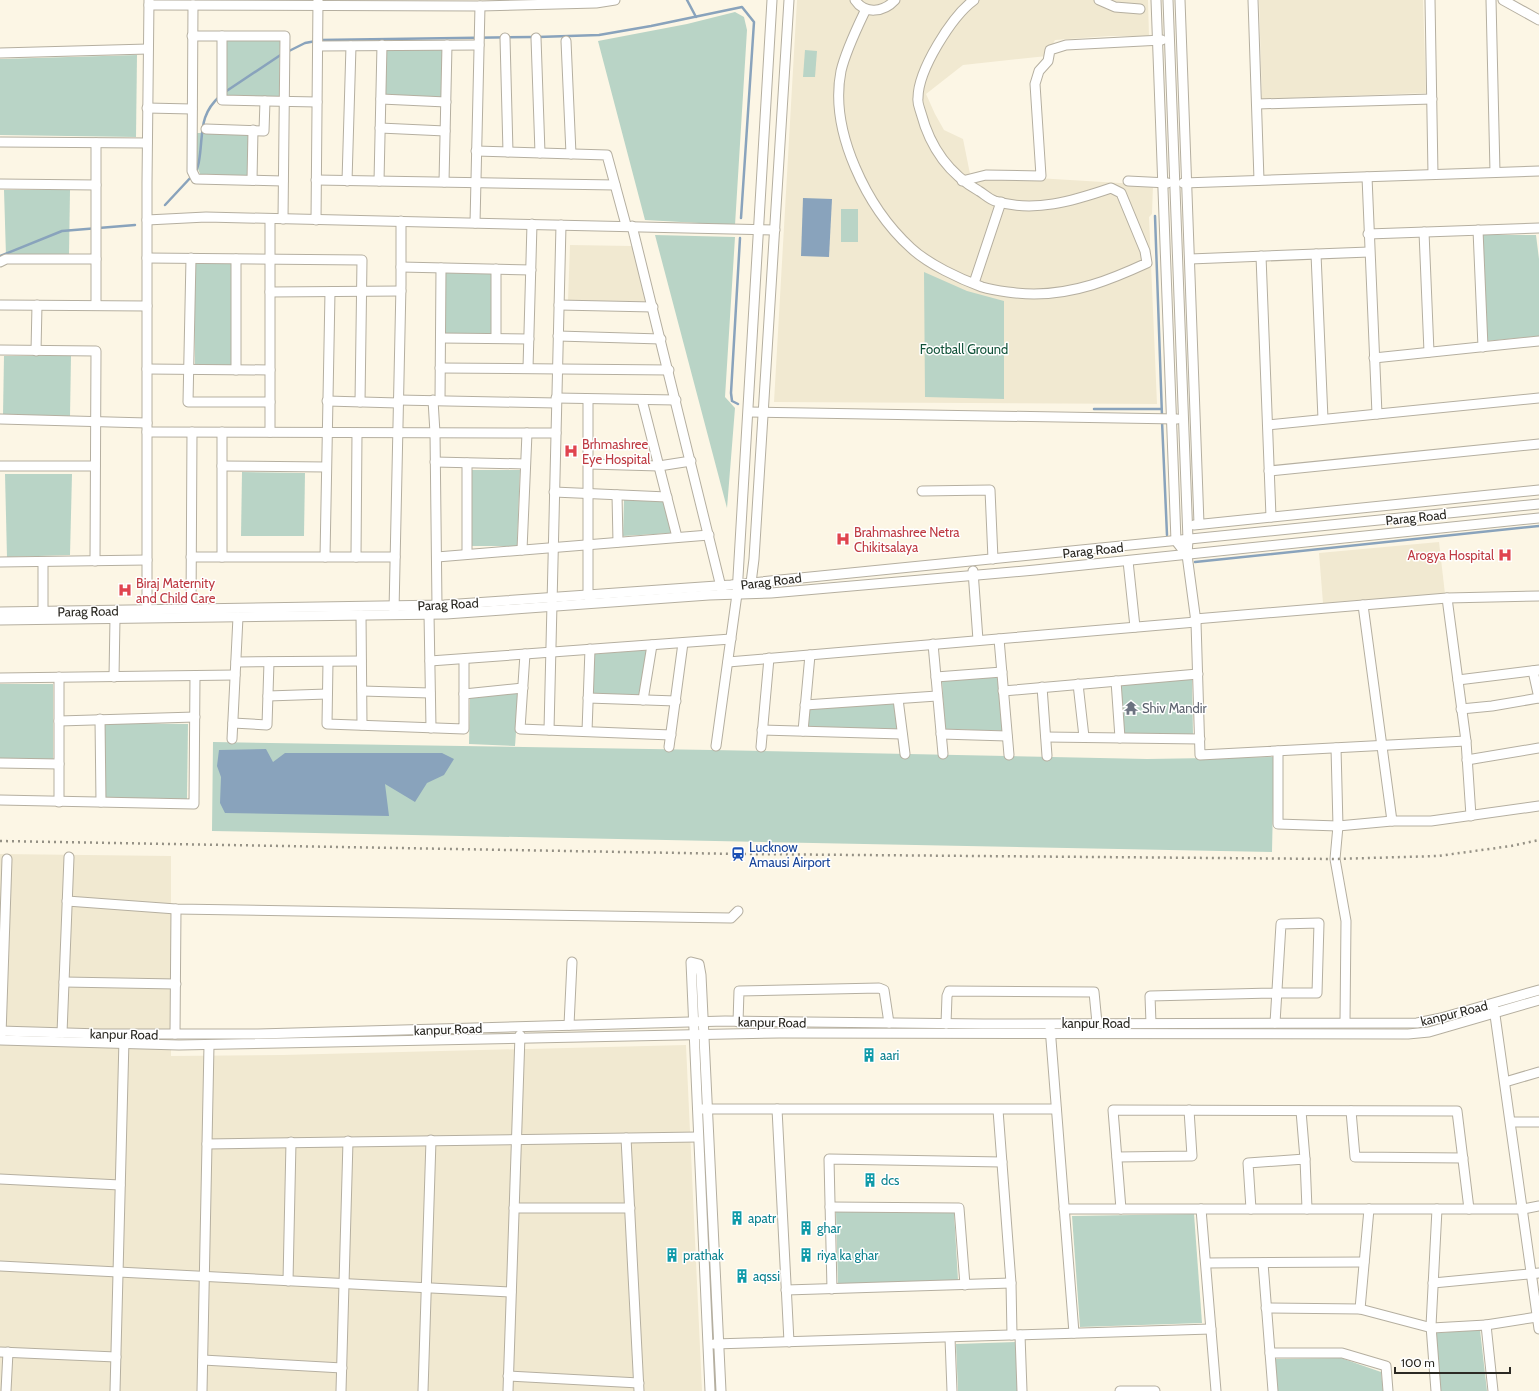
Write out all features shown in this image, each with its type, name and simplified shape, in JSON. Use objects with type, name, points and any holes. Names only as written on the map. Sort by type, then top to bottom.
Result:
[{"type":"street","points":[[147,614],[146,220],[149,2],[193,5],[424,3],[480,6],[614,0]]},
{"type":"street","points":[[716,746],[738,589],[772,0]]},
{"type":"street","points":[[738,589],[751,583],[764,412],[789,0]]},
{"type":"street","points":[[856,0],[866,9],[873,11],[882,10],[895,0]]},
{"type":"street","points":[[866,9],[842,70],[840,99],[844,135],[856,170],[884,218],[911,248],[944,270],[983,287],[1033,294],[1070,292],[1106,281],[1147,263],[1145,251],[1121,193],[1110,188],[1059,204],[1027,206],[1001,202],[994,200],[962,181],[940,157],[924,126],[917,99],[922,76],[947,27],[974,0]]},
{"type":"street","points":[[1099,0],[1114,7],[1140,9]]},
{"type":"street","points":[[1156,0],[1176,541],[1187,555]]},
{"type":"street","points":[[1168,0],[1188,540],[1187,555],[1195,620],[1200,755],[1466,741]]},
{"type":"street","points":[[1180,0],[1188,183],[1198,524]]},
{"type":"street","points":[[1253,0],[1260,180]]},
{"type":"street","points":[[1430,0],[1433,174]]},
{"type":"street","points":[[1491,0],[1495,172]]},
{"type":"street","points":[[1503,0],[1539,20]]},
{"type":"street","points":[[316,220],[318,3]]},
{"type":"street","points":[[193,5],[192,109],[194,175],[283,181]]},
{"type":"street","points":[[475,223],[480,6]]},
{"type":"street","points":[[192,36],[285,36],[283,219]]},
{"type":"street","points":[[222,36],[222,95],[264,101],[317,102]]},
{"type":"street","points":[[505,38],[508,152]]},
{"type":"street","points":[[536,38],[540,153]]},
{"type":"street","points":[[962,181],[986,175],[1041,176],[1035,84],[1039,71],[1048,61],[1050,50],[1066,45],[1169,39]]},
{"type":"street","points":[[318,42],[350,46],[447,45],[479,40]]},
{"type":"street","points":[[566,41],[571,154]]},
{"type":"street","points":[[379,181],[382,45]]},
{"type":"street","points":[[444,182],[447,45]]},
{"type":"street","points":[[347,180],[350,46]]},
{"type":"street","points":[[0,53],[148,49]]},
{"type":"street","points":[[381,99],[446,102]]},
{"type":"street","points":[[1257,104],[1432,99]]},
{"type":"street","points":[[206,129],[264,131],[264,101]]},
{"type":"street","points":[[147,108],[192,109]]},
{"type":"street","points":[[380,128],[445,131]]},
{"type":"street","points":[[252,180],[253,130]]},
{"type":"street","points":[[0,142],[147,143]]},
{"type":"street","points":[[96,143],[96,305]]},
{"type":"street","points":[[476,151],[607,155],[653,307],[722,590]]},
{"type":"street","points":[[1128,181],[1188,183],[1538,171],[1539,181]]},
{"type":"street","points":[[1367,177],[1368,234],[1377,414]]},
{"type":"street","points":[[316,180],[615,185]]},
{"type":"street","points":[[0,184],[96,185]]},
{"type":"street","points":[[974,283],[1001,202]]},
{"type":"street","points":[[146,220],[206,217],[561,225],[629,225],[775,230]]},
{"type":"street","points":[[270,219],[270,432]]},
{"type":"street","points":[[394,610],[401,292],[401,221]]},
{"type":"street","points":[[528,368],[532,224]]},
{"type":"street","points":[[549,730],[552,653],[552,547],[561,225]]},
{"type":"street","points":[[1368,234],[1539,228]]},
{"type":"street","points":[[1478,230],[1483,347]]},
{"type":"street","points":[[1424,232],[1429,352]]},
{"type":"street","points":[[1190,259],[1369,252]]},
{"type":"street","points":[[1316,254],[1323,419]]},
{"type":"street","points":[[1261,256],[1271,517]]},
{"type":"street","points":[[146,258],[362,260],[360,292],[360,402]]},
{"type":"street","points":[[191,258],[188,402],[270,402]]},
{"type":"street","points":[[0,262],[6,260],[96,259]]},
{"type":"street","points":[[236,259],[236,370]]},
{"type":"street","points":[[401,267],[531,270]]},
{"type":"street","points":[[437,606],[435,433],[440,368],[441,268]]},
{"type":"street","points":[[496,269],[496,338]]},
{"type":"street","points":[[270,292],[401,292]]},
{"type":"street","points":[[325,557],[326,433],[330,292]]},
{"type":"street","points":[[0,304],[147,306]]},
{"type":"street","points":[[36,351],[37,305]]},
{"type":"street","points":[[559,305],[653,307]]},
{"type":"street","points":[[558,336],[661,339]]},
{"type":"street","points":[[441,338],[529,339]]},
{"type":"street","points":[[1374,358],[1539,341]]},
{"type":"street","points":[[0,350],[96,351],[95,561]]},
{"type":"street","points":[[440,368],[669,370]]},
{"type":"street","points":[[147,369],[270,370]]},
{"type":"street","points":[[1268,425],[1539,398]]},
{"type":"street","points":[[588,400],[588,596]]},
{"type":"street","points":[[642,400],[677,538]]},
{"type":"street","points":[[327,401],[676,400]]},
{"type":"street","points":[[749,412],[1183,419]]},
{"type":"street","points":[[0,419],[95,421],[192,432],[556,433]]},
{"type":"street","points":[[191,609],[192,432]]},
{"type":"street","points":[[222,432],[222,557]]},
{"type":"street","points":[[356,557],[357,433]]},
{"type":"street","points":[[522,550],[527,433]]},
{"type":"street","points":[[1269,471],[1539,444]]},
{"type":"street","points":[[589,464],[659,466],[691,461]]},
{"type":"street","points":[[435,462],[525,464]]},
{"type":"street","points":[[467,463],[467,554]]},
{"type":"street","points":[[0,466],[95,466]]},
{"type":"street","points":[[222,466],[326,467]]},
{"type":"street","points":[[922,491],[990,490],[993,560]]},
{"type":"street","points":[[1187,526],[1539,490]]},
{"type":"street","points":[[554,492],[617,496],[667,497]]},
{"type":"street","points":[[617,496],[618,542]]},
{"type":"street","name":"Parag Road","points":[[751,583],[993,560],[1539,504]]},
{"type":"street","name":"Parag Road","points":[[0,620],[115,618],[191,609],[394,610],[429,614],[552,602],[738,589],[771,593],[1128,561],[1539,518]]},
{"type":"street","points":[[437,557],[709,535]]},
{"type":"street","points":[[191,557],[395,557]]},
{"type":"street","points":[[0,562],[147,560]]},
{"type":"street","points":[[972,561],[978,640]]},
{"type":"street","points":[[1128,561],[1135,627]]},
{"type":"street","points":[[43,562],[43,611]]},
{"type":"street","name":"Parag Road","points":[[0,612],[43,611],[238,617],[361,615],[437,606],[552,602],[588,596],[722,590]]},
{"type":"street","points":[[728,662],[1135,627],[1195,620],[1447,598],[1539,596]]},
{"type":"street","points":[[1447,598],[1466,741],[1471,816]]},
{"type":"street","points":[[1363,605],[1392,821]]},
{"type":"street","points":[[429,614],[431,728]]},
{"type":"street","points":[[361,615],[362,725]]},
{"type":"street","points":[[232,740],[238,617]]},
{"type":"street","points":[[114,676],[115,618]]},
{"type":"street","points":[[430,661],[731,639]]},
{"type":"street","points":[[999,639],[1009,755]]},
{"type":"street","points":[[669,747],[683,643]]},
{"type":"street","points":[[933,644],[943,754]]},
{"type":"street","points":[[643,700],[652,645]]},
{"type":"street","points":[[587,732],[590,649]]},
{"type":"street","points":[[525,654],[520,730],[671,735]]},
{"type":"street","points":[[803,731],[810,655]]},
{"type":"street","points":[[761,747],[769,658]]},
{"type":"street","points":[[328,662],[327,724],[464,729],[464,659]]},
{"type":"street","points":[[236,662],[361,661]]},
{"type":"street","points":[[233,723],[267,725],[269,662]]},
{"type":"street","points":[[1458,680],[1536,670],[1539,698],[1492,706],[1461,709]]},
{"type":"street","points":[[936,678],[1002,672]]},
{"type":"street","points":[[1003,691],[1198,674]]},
{"type":"street","points":[[0,678],[235,675]]},
{"type":"street","points":[[0,800],[194,804],[195,676]]},
{"type":"street","points":[[59,677],[59,802]]},
{"type":"street","points":[[1116,681],[1120,738]]},
{"type":"street","points":[[1078,684],[1084,738]]},
{"type":"street","points":[[1042,687],[1047,756]]},
{"type":"street","points":[[464,694],[523,688]]},
{"type":"street","points":[[362,691],[430,693]]},
{"type":"street","points":[[268,696],[327,694]]},
{"type":"street","points":[[806,705],[938,696]]},
{"type":"street","points":[[588,698],[676,701]]},
{"type":"street","points":[[898,699],[905,754]]},
{"type":"street","points":[[59,721],[195,716]]},
{"type":"street","points":[[100,720],[101,802]]},
{"type":"street","points":[[762,730],[902,734]]},
{"type":"street","points":[[941,734],[1007,736]]},
{"type":"street","points":[[1046,737],[1200,738]]},
{"type":"street","points":[[1336,748],[1338,826],[1335,859],[1346,921],[1346,1022]]},
{"type":"street","points":[[1467,760],[1539,748]]},
{"type":"street","points":[[1278,751],[1278,824],[1338,826],[1392,821],[1431,821],[1539,806]]},
{"type":"street","points":[[0,763],[59,764]]},
{"type":"street","points":[[62,1033],[69,858]]},
{"type":"street","points":[[7,859],[1,1035],[124,1039],[209,1045],[779,1032],[1050,1028],[1257,1033],[1429,1032],[1539,1000]]},
{"type":"street","points":[[67,901],[176,909],[731,918],[738,911]]},
{"type":"street","points":[[175,1034],[176,909]]},
{"type":"street","points":[[1151,1023],[1150,996],[1277,992],[1317,994],[1319,923],[1281,924],[1277,992],[1275,1023]]},
{"type":"street","points":[[569,1025],[572,962]]},
{"type":"street","points":[[710,1391],[693,1035],[691,962],[697,963],[700,966],[720,1391]]},
{"type":"street","points":[[64,982],[176,984]]},
{"type":"street","points":[[738,1022],[739,991],[879,988],[884,990],[889,1023]]},
{"type":"street","name":"kanpur Road","points":[[1,1035],[62,1033],[124,1039],[175,1034],[258,1034],[693,1022],[889,1023],[1050,1028],[1097,1023],[1418,1022],[1441,1018],[1539,990]]},
{"type":"street","points":[[946,1024],[947,996],[949,991],[1094,992],[1097,1023]]},
{"type":"street","points":[[1493,1003],[1523,1209],[1535,1273],[1539,1329]]},
{"type":"street","points":[[1257,1033],[1259,1022]]},
{"type":"street","points":[[508,1391],[520,1027]]},
{"type":"street","points":[[1050,1028],[1074,1333]]},
{"type":"street","points":[[115,1391],[124,1039]]},
{"type":"street","points":[[202,1391],[209,1045]]},
{"type":"street","points":[[1505,1082],[1539,1072]]},
{"type":"street","points":[[697,1109],[1056,1109]]},
{"type":"street","points":[[777,1109],[789,1342]]},
{"type":"street","points":[[998,1110],[1011,1283],[1022,1391]]},
{"type":"street","points":[[1121,1209],[1113,1110],[1457,1111],[1469,1209]]},
{"type":"street","points":[[1117,1157],[1192,1156],[1189,1110]]},
{"type":"street","points":[[1301,1111],[1308,1209]]},
{"type":"street","points":[[1351,1111],[1355,1157],[1463,1158]]},
{"type":"street","points":[[1511,1122],[1539,1122]]},
{"type":"street","points":[[207,1144],[698,1137]]},
{"type":"street","points":[[508,1376],[639,1387],[626,1138]]},
{"type":"street","points":[[423,1391],[431,1140]]},
{"type":"street","points":[[341,1391],[348,1141]]},
{"type":"street","points":[[288,1281],[291,1142]]},
{"type":"street","points":[[832,1289],[829,1159],[1002,1162]]},
{"type":"street","points":[[1251,1209],[1248,1163],[1304,1159]]},
{"type":"street","points":[[0,1179],[120,1185]]},
{"type":"street","points":[[1064,1209],[1523,1209],[1539,1206]]},
{"type":"street","points":[[830,1207],[959,1208],[964,1285]]},
{"type":"street","points":[[514,1208],[630,1208]]},
{"type":"street","points":[[1201,1209],[1216,1391]]},
{"type":"street","points":[[1360,1309],[1369,1209]]},
{"type":"street","points":[[1436,1391],[1432,1328],[1437,1209]]},
{"type":"street","points":[[1206,1263],[1364,1262]]},
{"type":"street","points":[[1263,1263],[1273,1391]]},
{"type":"street","points":[[0,1266],[511,1292]]},
{"type":"street","points":[[1433,1283],[1535,1273]]},
{"type":"street","points":[[786,1290],[1011,1283]]},
{"type":"street","points":[[1266,1308],[1360,1309],[1432,1328],[1486,1325],[1537,1317]]},
{"type":"street","points":[[1486,1325],[1493,1391]]},
{"type":"street","points":[[708,1345],[1212,1329]]},
{"type":"street","points":[[950,1338],[952,1391]]},
{"type":"street","points":[[6,1391],[4,1352],[116,1357]]},
{"type":"street","points":[[1270,1353],[1342,1353],[1386,1366],[1388,1391]]},
{"type":"street","points":[[203,1360],[342,1368]]},
{"type":"street","points":[[1120,1391],[1155,1391]]},
{"type":"shaded area","points":[[797,0],[1148,0],[1149,36],[1109,36],[1055,40],[1047,56],[963,65],[926,94],[944,130],[963,139],[970,174],[1153,185],[1152,214],[1149,217],[1157,404],[774,402]]},
{"type":"shaded area","points":[[1259,0],[1423,0],[1426,93],[1262,99]]},
{"type":"shaded area","points":[[570,245],[632,246],[647,304],[568,301]]},
{"type":"shaded area","points":[[1439,542],[1445,594],[1323,603],[1319,553]]},
{"type":"shaded area","points":[[0,854],[171,856],[171,1056],[283,1055],[686,1045],[702,1391],[0,1391]]},
{"type":"green space","points":[[735,12],[744,17],[747,30],[735,225],[645,220],[598,41],[687,24]]},
{"type":"green space","points":[[226,40],[280,40],[279,96],[227,96]]},
{"type":"green space","points":[[386,50],[442,50],[442,97],[385,97]]},
{"type":"green space","points":[[805,50],[817,51],[815,77],[803,77]]},
{"type":"green space","points":[[137,55],[136,137],[0,135],[0,59]]},
{"type":"green space","points":[[195,133],[251,133],[250,176],[201,176],[195,162]]},
{"type":"green space","points":[[4,190],[70,190],[69,255],[6,256]]},
{"type":"green space","points":[[841,209],[858,209],[858,242],[841,242]]},
{"type":"green space","points":[[655,235],[735,237],[725,397],[735,408],[727,508]]},
{"type":"green space","points":[[1483,235],[1536,235],[1539,259],[1539,336],[1487,341]]},
{"type":"green space","points":[[233,263],[234,365],[195,366],[194,264]]},
{"type":"green space","name":"Football Ground","points":[[924,272],[967,291],[1004,301],[1004,399],[925,397]]},
{"type":"green space","points":[[445,273],[496,274],[494,336],[444,334]]},
{"type":"green space","points":[[4,356],[71,356],[70,416],[3,415]]},
{"type":"green space","points":[[471,470],[520,470],[517,546],[472,546]]},
{"type":"green space","points":[[242,472],[305,473],[304,536],[241,536]]},
{"type":"green space","points":[[5,474],[72,474],[70,555],[7,557]]},
{"type":"green space","points":[[624,499],[664,501],[672,533],[623,536]]},
{"type":"green space","points":[[648,650],[641,696],[593,694],[594,654]]},
{"type":"green space","points":[[999,677],[1004,731],[945,729],[942,681]]},
{"type":"green space","points":[[1192,678],[1193,735],[1124,735],[1120,684]]},
{"type":"green space","points":[[0,684],[53,684],[53,759],[0,759]]},
{"type":"green space","points":[[519,692],[515,746],[469,744],[470,697]]},
{"type":"green space","points":[[894,702],[897,729],[807,727],[809,709]]},
{"type":"green space","points":[[105,723],[188,724],[187,799],[104,798]]},
{"type":"green space","points":[[213,742],[1147,759],[1274,757],[1272,852],[212,831]]},
{"type":"green space","points":[[836,1212],[954,1212],[958,1280],[838,1285]]},
{"type":"green space","points":[[1194,1214],[1202,1323],[1080,1327],[1072,1216]]},
{"type":"green space","points":[[1480,1330],[1487,1391],[1440,1391],[1435,1333]]},
{"type":"green space","points":[[1016,1342],[1018,1391],[958,1391],[956,1344]]},
{"type":"green space","points":[[1341,1358],[1381,1372],[1383,1391],[1278,1391],[1275,1359]]},
{"type":"water","points":[[803,198],[832,199],[829,257],[801,256]]},
{"type":"water","points":[[266,749],[273,762],[285,753],[442,753],[454,759],[444,775],[427,783],[415,802],[385,784],[389,816],[225,813],[220,803],[221,777],[217,766],[219,750]]},
{"type":"waterway","points":[[687,0],[696,17]]},
{"type":"waterway","points":[[538,37],[599,35],[742,7],[754,22],[741,218]]},
{"type":"waterway","points":[[320,40],[533,37]]},
{"type":"waterway","points":[[287,52],[305,43],[316,41]]},
{"type":"waterway","points":[[225,92],[282,54]]},
{"type":"waterway","points":[[195,172],[199,164],[202,130],[206,116],[209,109],[220,96]]},
{"type":"waterway","points":[[165,205],[192,176]]},
{"type":"waterway","points":[[1155,216],[1162,416]]},
{"type":"waterway","points":[[0,256],[62,231],[135,225]]},
{"type":"waterway","points":[[738,404],[732,401],[731,393],[740,238]]},
{"type":"waterway","points":[[1094,409],[1161,409]]},
{"type":"waterway","points":[[1162,421],[1167,535]]},
{"type":"waterway","points":[[1195,562],[1539,526]]},
{"type":"railway","points":[[0,841],[738,854],[1335,859],[1438,856],[1511,846],[1539,840]]},
{"type":"place","name":"Brhmashree Eye Hospital","points":[[571,451]]},
{"type":"place","name":"Brahmashree Netra Chikitsalaya","points":[[843,539]]},
{"type":"place","name":"Arogya Hospital","points":[[1505,555]]},
{"type":"place","name":"Biraj Maternity and Child Care","points":[[125,590]]},
{"type":"place","name":"Shiv Mandir","points":[[1131,708]]},
{"type":"place","name":"Lucknow Amausi Airport","points":[[738,854]]},
{"type":"place","name":"aari","points":[[869,1055]]},
{"type":"place","name":"dcs","points":[[870,1180]]},
{"type":"place","name":"apatr","points":[[737,1218]]},
{"type":"place","name":"ghar","points":[[806,1228]]},
{"type":"place","name":"prathak","points":[[672,1255]]},
{"type":"place","name":"riya ka ghar","points":[[806,1255]]},
{"type":"place","name":"aqssi","points":[[742,1276]]}]
